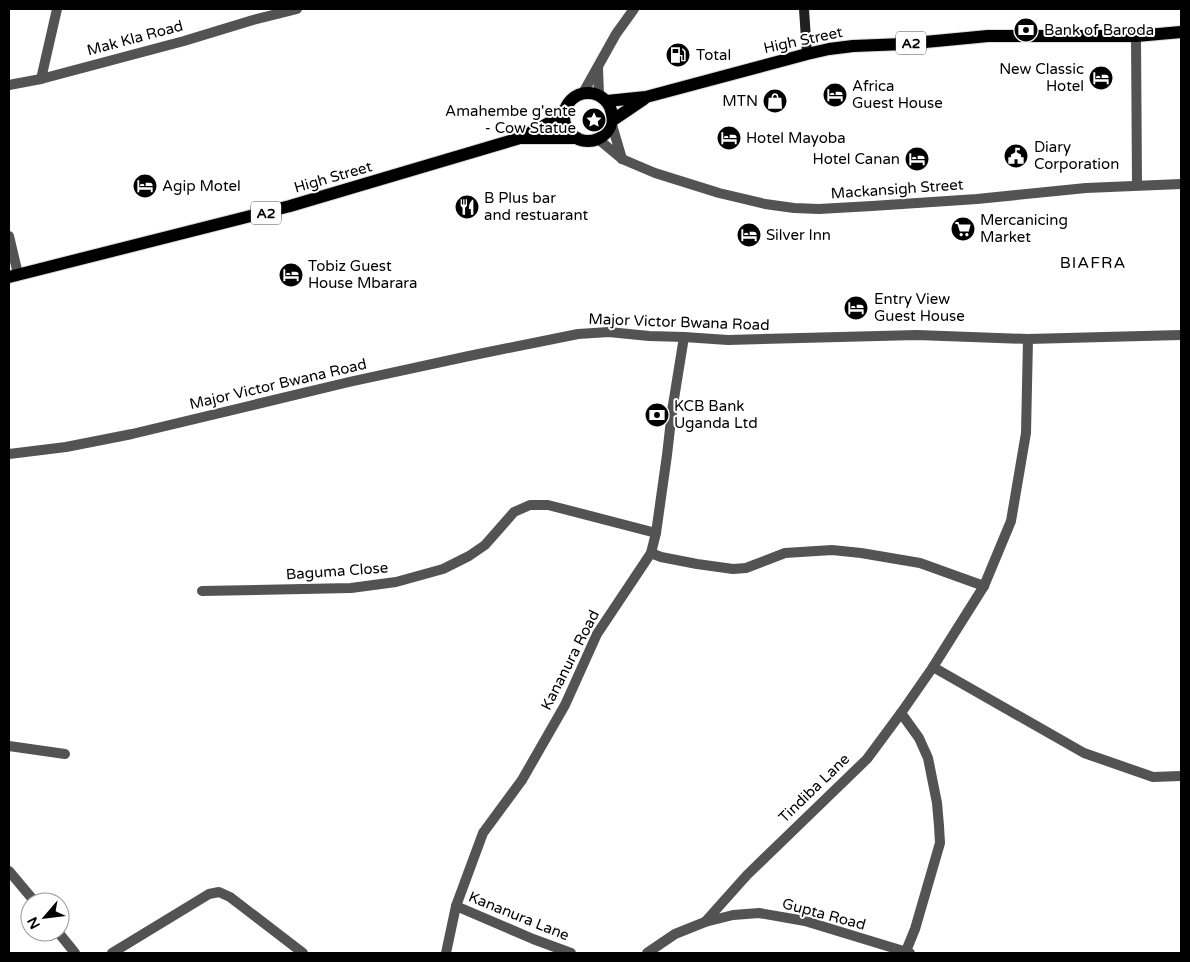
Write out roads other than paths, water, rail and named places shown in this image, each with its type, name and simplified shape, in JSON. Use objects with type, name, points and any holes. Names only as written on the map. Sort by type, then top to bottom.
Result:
[{"type":"main road","points":[[804,9],[807,54]]},
{"type":"main road","name":"High Street","points":[[603,98],[646,97],[807,54],[853,46],[904,44],[988,36],[1136,36],[1181,32]]},
{"type":"main road","name":"A2","points":[[564,115],[570,100],[576,96],[591,92],[603,98]]},
{"type":"main road","name":"High Street","points":[[612,122],[646,97]]},
{"type":"main road","points":[[603,98],[612,110],[612,122]]},
{"type":"main road","points":[[564,115],[565,124],[577,138]]},
{"type":"main road","name":"High Street","points":[[13,276],[290,206],[520,138],[564,115]]},
{"type":"main road","name":"A2","points":[[577,138],[588,141],[598,139],[606,133],[612,122]]},
{"type":"main road","name":"High Street","points":[[520,138],[577,138]]},
{"type":"street","points":[[41,79],[57,9]]},
{"type":"street","name":"Mak Kla Road","points":[[9,84],[41,79],[297,9]]},
{"type":"street","points":[[583,93],[616,34],[634,9]]},
{"type":"street","points":[[1136,36],[1137,185]]},
{"type":"street","points":[[598,67],[603,98]]},
{"type":"street","points":[[612,122],[622,159]]},
{"type":"street","name":"Mackansigh Street","points":[[598,139],[622,159],[655,173],[719,194],[794,208],[819,209],[872,206],[977,199],[1086,188],[1181,184]]},
{"type":"street","points":[[9,236],[13,276]]},
{"type":"street","name":"Major Victor Bwana Road","points":[[9,454],[66,447],[132,434],[368,378],[578,334],[609,332],[728,340],[917,335],[1028,339],[1181,335]]},
{"type":"street","name":"Kananura Road","points":[[446,953],[456,906],[483,833],[522,780],[565,705],[597,634],[651,553],[656,533],[684,337]]},
{"type":"street","name":"Tindiba Lane","points":[[705,922],[746,875],[867,759],[933,667],[984,586],[1012,521],[1026,433],[1028,339]]},
{"type":"street","name":"Baguma Close","points":[[202,591],[351,588],[396,582],[443,568],[469,556],[485,545],[514,512],[530,505],[548,505],[656,533]]},
{"type":"street","points":[[651,553],[661,557],[733,569],[746,568],[785,553],[832,550],[920,563],[984,586]]},
{"type":"street","points":[[933,667],[1084,754],[1153,777],[1181,776]]},
{"type":"street","points":[[901,713],[919,738],[928,758],[937,803],[940,843],[908,952]]},
{"type":"street","points":[[9,746],[65,754]]},
{"type":"street","points":[[9,870],[27,892]]},
{"type":"street","points":[[112,953],[209,894],[219,892],[230,896],[303,953]]},
{"type":"street","name":"Kananura Lane","points":[[456,906],[571,953]]},
{"type":"street","name":"Gupta Road","points":[[647,953],[675,934],[705,922],[733,914],[759,913],[805,921],[908,952]]},
{"type":"street","points":[[66,942],[75,953]]},
{"type":"place","name":"Bank of Baroda","points":[[1026,30]]},
{"type":"place","name":"Total","points":[[678,55]]},
{"type":"place","name":"New Classic Hotel","points":[[1101,78]]},
{"type":"place","name":"Africa Guest House","points":[[835,95]]},
{"type":"place","name":"MTN","points":[[775,101]]},
{"type":"place","name":"Amahembe g'ente - Cow Statue","points":[[594,120]]},
{"type":"place","name":"Hotel Mayoba","points":[[729,138]]},
{"type":"place","name":"Diary Corporation","points":[[1016,156]]},
{"type":"place","name":"Hotel Canan","points":[[917,159]]},
{"type":"place","name":"Agip Motel","points":[[145,186]]},
{"type":"place","name":"B Plus bar and restuarant","points":[[467,207]]},
{"type":"place","name":"Mercanicing Market","points":[[963,229]]},
{"type":"place","name":"Silver Inn","points":[[749,235]]},
{"type":"place","name":"Tobiz Guest House Mbarara","points":[[291,275]]},
{"type":"place","name":"Entry View Guest House","points":[[856,308]]},
{"type":"place","name":"KCB Bank Uganda Ltd","points":[[657,415]]},
{"type":"district","name":"BIAFRA","points":[[1093,263]]}]
